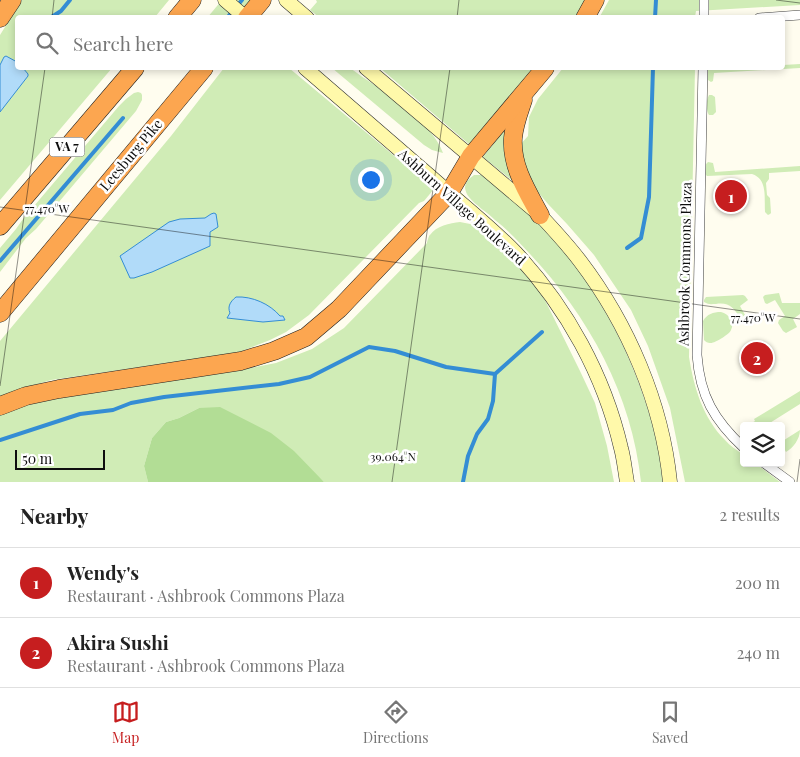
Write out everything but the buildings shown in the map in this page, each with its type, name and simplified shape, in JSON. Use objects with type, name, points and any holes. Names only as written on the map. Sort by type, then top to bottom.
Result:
[{"type":"highway","points":[[0,18],[12,0]]},
{"type":"highway","points":[[180,15],[192,0]]},
{"type":"highway","points":[[249,15],[262,0]]},
{"type":"highway","points":[[587,15],[595,0]]},
{"type":"highway","name":"VA 7","points":[[0,226],[133,70]]},
{"type":"highway","name":"Leesburg Pike","points":[[0,313],[202,70]]},
{"type":"highway","points":[[0,406],[26,396],[59,389],[241,361],[274,351],[306,337],[339,309],[449,193],[471,156],[543,70]]},
{"type":"highway","points":[[526,91],[516,121],[513,140],[515,159],[517,170],[540,215]]},
{"type":"main road","points":[[225,0],[242,15]]},
{"type":"main road","points":[[286,0],[304,15]]},
{"type":"main road","name":"Ashburn Village Boulevard","points":[[307,70],[496,234],[515,252],[549,291],[567,317],[591,362],[610,409],[622,450],[627,482]]},
{"type":"main road","points":[[368,70],[540,215],[560,236],[584,267],[603,294],[640,364],[655,408],[664,444],[670,482]]},
{"type":"street","points":[[704,0],[704,15]]},
{"type":"street","points":[[785,16],[800,15]]},
{"type":"street","name":"Ashbrook Commons Plaza","points":[[703,70],[697,347],[699,373],[704,393],[710,406],[725,428],[740,444]]},
{"type":"street","points":[[769,467],[790,482]]},
{"type":"green space","points":[[22,0],[169,0],[157,15],[15,15],[15,70],[110,70],[0,200],[0,35]]},
{"type":"green space","points":[[222,0],[251,0],[238,15],[210,15]]},
{"type":"green space","points":[[316,0],[587,0],[578,15],[316,15],[310,10],[317,2]]},
{"type":"green space","points":[[609,0],[800,0],[800,5],[696,11],[695,15],[601,15]]},
{"type":"green space","points":[[800,64],[800,68],[785,69],[785,65]]},
{"type":"green space","points":[[222,70],[291,70],[434,189],[309,315],[286,332],[270,340],[237,353],[51,380],[0,397],[0,341],[171,136]]},
{"type":"green space","points":[[334,70],[352,70],[398,102],[430,131],[443,153],[432,150]]},
{"type":"green space","points":[[382,70],[532,70],[470,145]]},
{"type":"green space","points":[[561,70],[695,70],[689,357],[691,369],[705,412],[717,431],[740,452],[740,467],[760,467],[780,482],[685,482],[670,408],[648,346],[631,310],[594,255],[531,184],[519,146],[528,136],[529,117],[538,99]]},
{"type":"green space","points":[[708,70],[766,70],[714,73],[713,81],[708,80]]},
{"type":"green space","points":[[138,92],[142,95],[142,100],[136,111],[36,229],[26,238],[0,272],[0,248],[119,106],[134,93]]},
{"type":"green space","points":[[709,95],[715,97],[716,112],[713,115],[709,115],[707,111]]},
{"type":"green space","points":[[507,127],[514,182],[483,157]]},
{"type":"green space","points":[[708,162],[713,163],[715,172],[800,166],[800,171],[769,173],[769,179],[766,183],[771,213],[768,215],[765,212],[763,185],[757,176],[752,174],[707,176],[705,174],[705,165]]},
{"type":"green space","points":[[474,175],[482,175],[489,180],[535,220],[557,243],[595,294],[625,350],[638,380],[657,441],[663,482],[641,482],[636,450],[628,419],[617,388],[589,331],[571,304],[530,254],[513,236],[468,196],[465,187],[468,180]]},
{"type":"green space","points":[[460,222],[481,228],[516,263],[542,294],[595,403],[607,446],[614,482],[324,482],[314,473],[199,408],[166,422],[152,438],[144,466],[148,482],[0,482],[0,414],[52,399],[276,363],[312,349],[344,328],[427,243],[429,236],[436,229]]},
{"type":"green space","points":[[779,293],[782,303],[800,303],[800,314],[793,319],[797,327],[786,333],[778,323],[785,316],[775,300],[767,304],[763,297]]},
{"type":"green space","points":[[743,295],[748,300],[740,306],[745,315],[740,318],[728,305],[707,304],[704,302],[706,297]]},
{"type":"green space","points":[[721,312],[730,319],[732,324],[731,330],[719,340],[711,343],[707,342],[704,340],[703,321],[710,314]]},
{"type":"green space","points":[[800,391],[800,404],[771,422],[753,422],[754,419]]},
{"type":"green space","points":[[220,407],[271,433],[294,451],[324,482],[148,482],[144,466],[152,438],[166,422],[199,408]]},
{"type":"green space","points":[[800,430],[796,443],[786,452],[785,439]]},
{"type":"water","points":[[6,56],[15,61],[15,70],[25,70],[28,76],[0,112],[0,65]]},
{"type":"water","points":[[214,213],[216,214],[218,227],[210,232],[210,246],[152,272],[130,278],[120,256],[169,222],[180,219],[205,218]]},
{"type":"water","points":[[236,297],[260,302],[280,316],[283,316],[285,320],[263,322],[227,318],[230,313],[230,304]]},
{"type":"waterway","points":[[55,15],[61,11],[70,0]]},
{"type":"waterway","points":[[230,15],[242,0]]},
{"type":"waterway","points":[[655,15],[656,0]]},
{"type":"waterway","points":[[627,248],[641,238],[649,197],[653,70]]},
{"type":"waterway","points":[[0,261],[123,118]]},
{"type":"waterway","points":[[463,482],[468,456],[477,434],[488,419],[493,401],[495,374],[542,332]]},
{"type":"waterway","points":[[0,440],[80,414],[113,410],[131,403],[164,397],[279,384],[310,377],[369,347],[395,351],[446,367],[495,374]]},
{"type":"place","name":"Wendy's","points":[[731,196]]},
{"type":"place","name":"Akira Sushi","points":[[757,358]]}]
